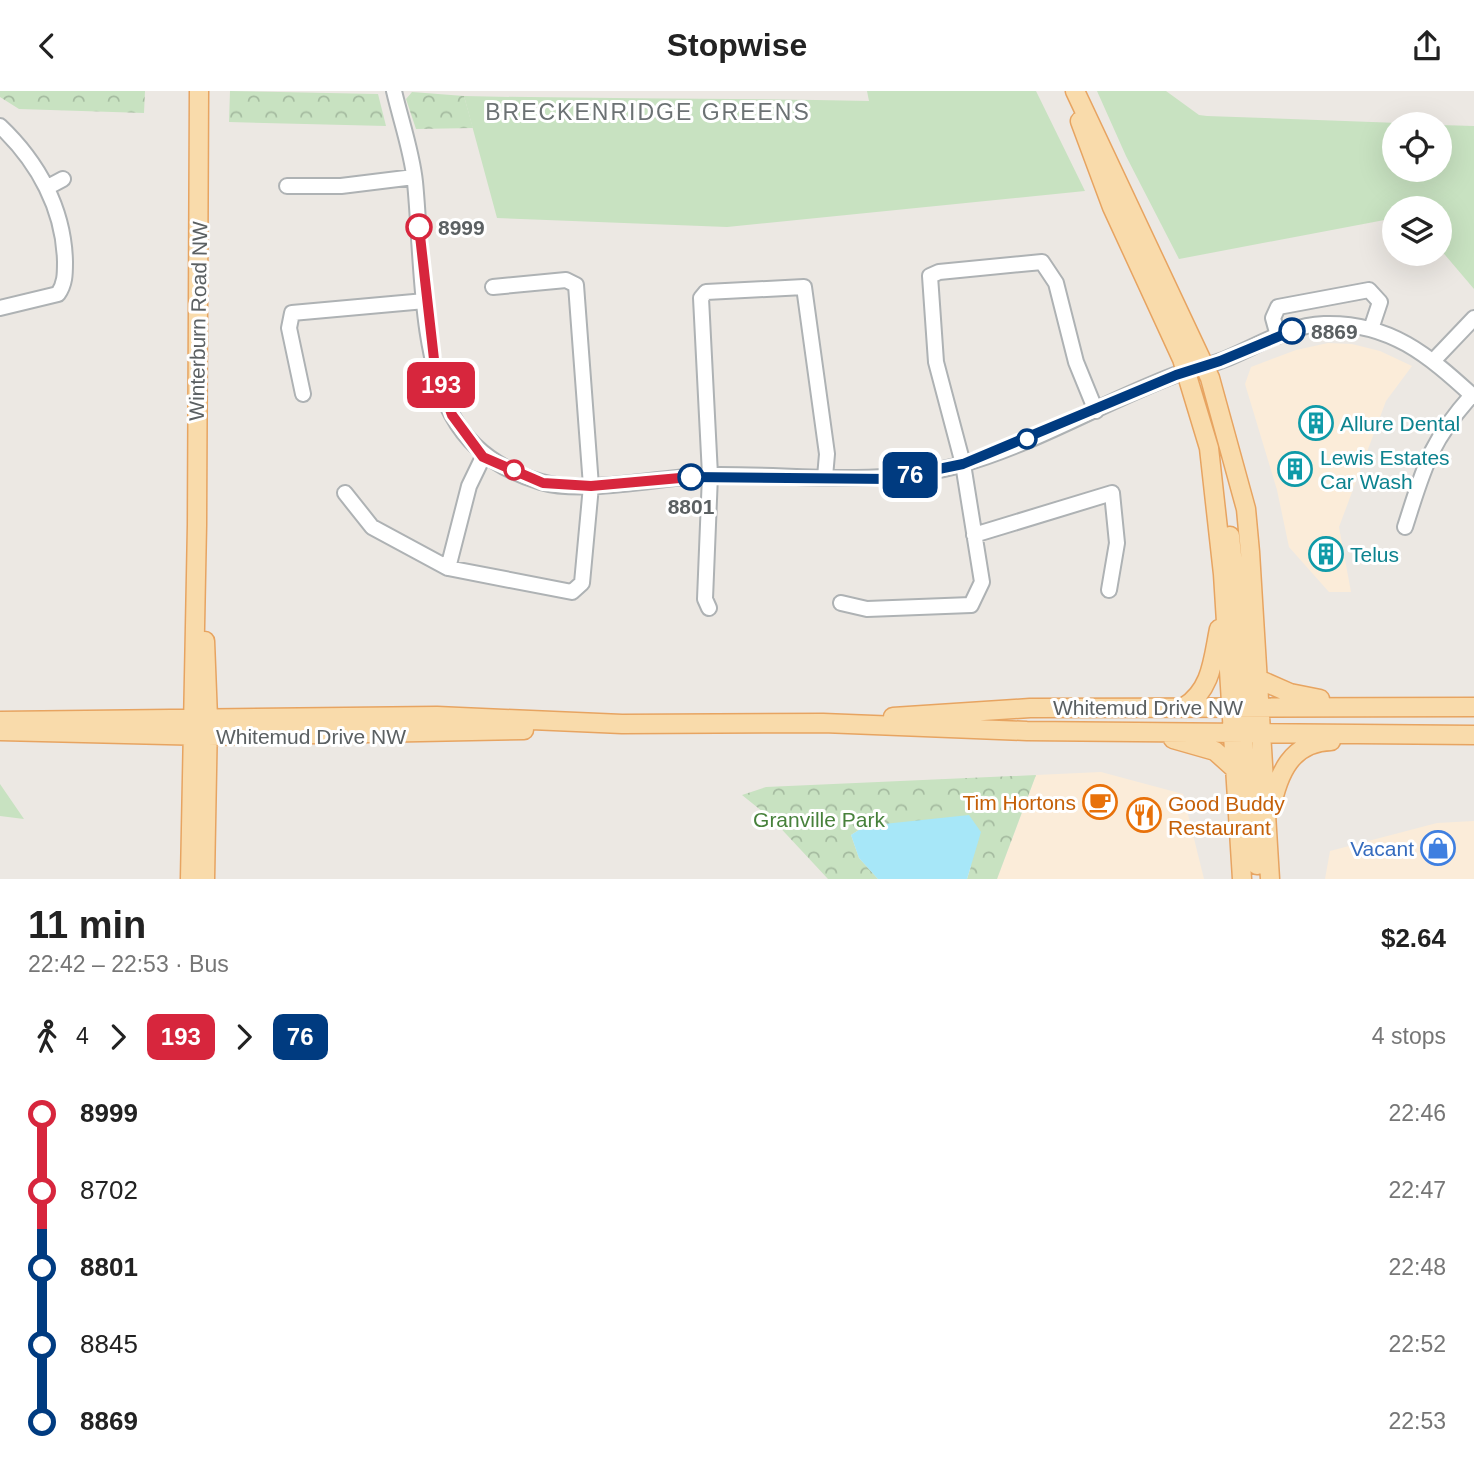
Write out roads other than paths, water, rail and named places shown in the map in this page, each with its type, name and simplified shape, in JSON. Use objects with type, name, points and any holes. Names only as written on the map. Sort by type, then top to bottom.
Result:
[{"type":"main road","name":"Winterburn Road NW","points":[[190,879],[199,727],[203,560],[197,525],[196,313],[202,91]]},
{"type":"main road","points":[[1073,91],[1205,366],[1228,436],[1246,509],[1258,679],[1244,718],[1235,769],[1242,879]]},
{"type":"main road","points":[[1073,91],[1112,207],[1186,372],[1209,448],[1217,501],[1225,598],[1244,718],[1267,830],[1270,879]]},
{"type":"main road","points":[[1217,501],[1232,541],[1244,718],[1259,879]]},
{"type":"main road","points":[[1184,707],[1196,700],[1205,685],[1217,648],[1225,598]]},
{"type":"main road","points":[[1258,679],[1290,693],[1347,707]]},
{"type":"main road","name":"Whitemud Drive NW","points":[[823,723],[1030,708],[1184,707],[1244,718],[1380,733],[1474,735]]},
{"type":"main road","name":"Whitemud Drive NW","points":[[0,721],[416,735],[621,724],[823,723],[1065,731],[1162,731],[1244,718],[1347,707],[1474,707]]},
{"type":"main road","points":[[1065,731],[1116,721],[1244,718]]},
{"type":"main road","name":"Winterburn Road NW","points":[[199,727],[205,879]]},
{"type":"main road","name":"Whitemud Drive NW","points":[[0,731],[199,727]]},
{"type":"main road","points":[[1162,731],[1176,740],[1220,753],[1235,769]]},
{"type":"main road","points":[[1267,830],[1278,780],[1296,751],[1315,742],[1362,740],[1380,733]]},
{"type":"street","points":[[394,91],[414,177],[425,301],[435,368],[452,415],[483,457],[543,483],[591,486],[710,475],[890,479],[963,464],[1302,326],[1321,324],[1371,329],[1414,346],[1473,396],[1438,435],[1428,455],[1405,527]]},
{"type":"street","points":[[0,126],[30,159],[48,187],[64,254],[64,283],[58,293],[0,308]]},
{"type":"street","points":[[287,185],[341,186],[414,177]]},
{"type":"street","points":[[48,187],[63,179]]},
{"type":"street","points":[[841,603],[867,609],[971,605],[982,582],[963,464],[936,362],[930,277],[939,272],[1042,262],[1056,283],[1076,362],[1096,411]]},
{"type":"street","points":[[345,493],[372,527],[448,568],[572,591],[582,583],[591,486],[576,285],[566,280],[493,287]]},
{"type":"street","points":[[709,608],[705,599],[710,475],[701,298],[706,292],[804,287],[827,454],[825,477]]},
{"type":"street","points":[[1278,336],[1273,318],[1278,307],[1369,290],[1375,292],[1380,302],[1371,329]]},
{"type":"street","points":[[303,394],[289,328],[292,313],[425,301]]},
{"type":"street","points":[[1434,361],[1474,318]]},
{"type":"street","points":[[448,568],[469,486],[483,457]]},
{"type":"street","points":[[974,535],[1112,493],[1117,543],[1109,590]]},
{"type":"water","points":[[969,815],[981,832],[967,879],[878,879],[859,858],[851,835],[865,826]]},
{"type":"place","name":"8999","points":[[419,227]]},
{"type":"place","name":"8869","points":[[1292,331]]},
{"type":"place","name":"Allure Dental","points":[[1316,423]]},
{"type":"place","name":"Lewis Estates Car Wash","points":[[1295,469]]},
{"type":"place","name":"8801","points":[[691,477]]},
{"type":"place","name":"Telus","points":[[1326,554]]},
{"type":"place","name":"Tim Hortons","points":[[1100,802]]},
{"type":"place","name":"Good Buddy Restaurant","points":[[1144,815]]},
{"type":"place","name":"Vacant","points":[[1438,848]]},
{"type":"district","name":"BRECKENRIDGE GREENS","points":[[648,112]]},
{"type":"park label","name":"Granville Park","points":[[819,819]]}]
